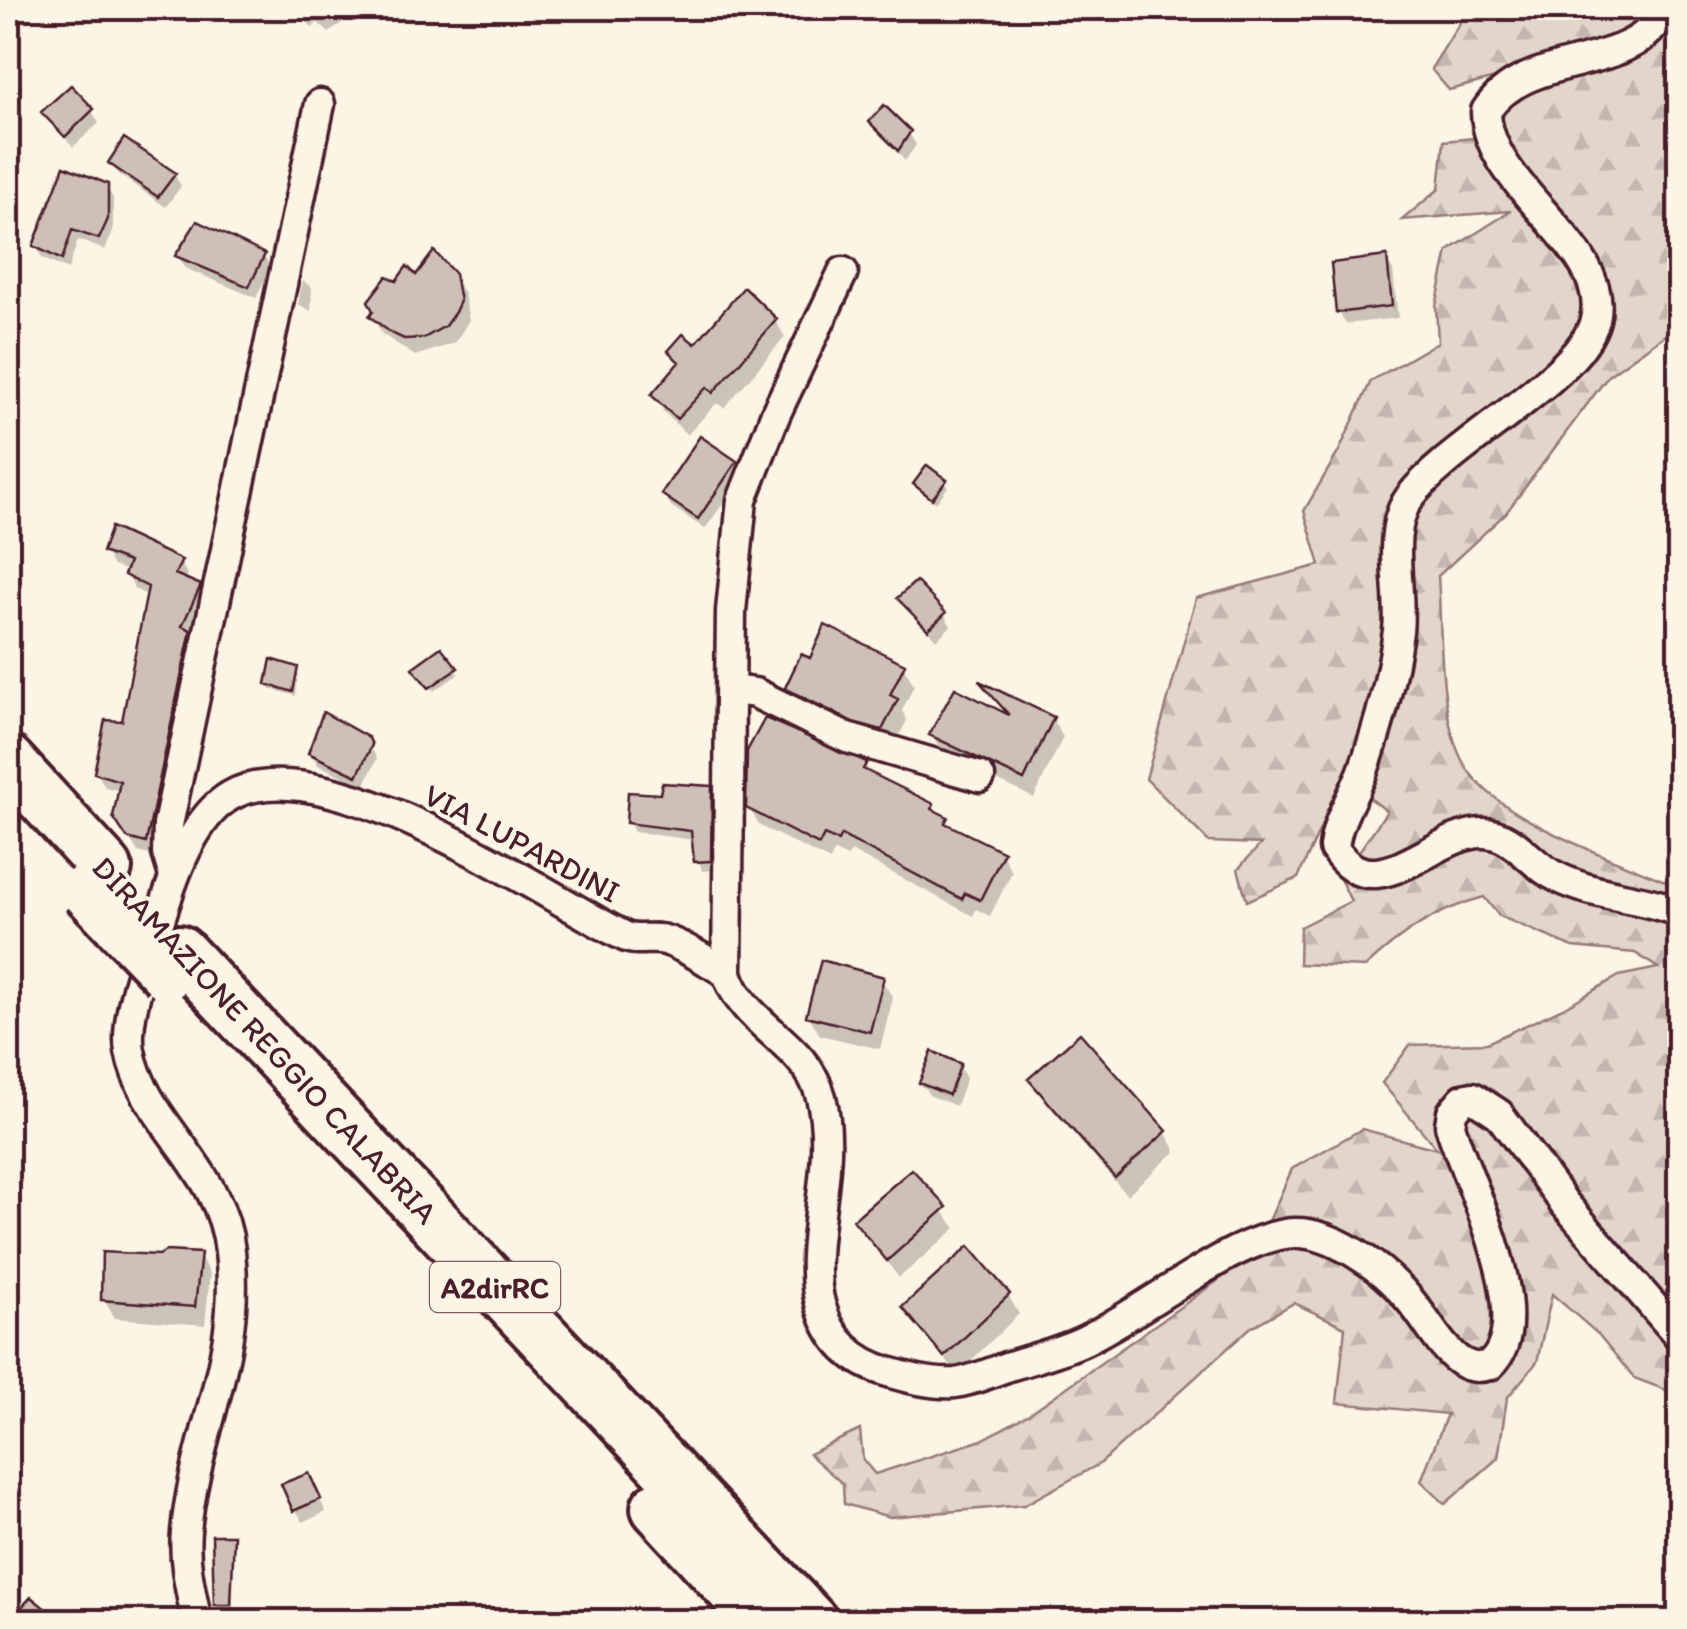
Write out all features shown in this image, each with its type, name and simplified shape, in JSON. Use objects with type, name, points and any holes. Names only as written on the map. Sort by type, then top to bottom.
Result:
[{"type":"highway","name":"DIRAMAZIONE REGGIO CALABRIA","points":[[8,761],[96,879],[762,1622]]},
{"type":"highway","name":"DIRAMAZIONE REGGIO CALABRIA","points":[[8,807],[96,879]]},
{"type":"highway","name":"DIRAMAZIONE REGGIO CALABRIA","points":[[173,962],[812,1622]]},
{"type":"street","points":[[1665,8],[1638,42],[1530,75],[1508,86],[1486,111],[1486,127],[1499,160],[1576,254],[1596,300],[1595,320],[1570,360],[1438,468],[1408,498],[1397,534],[1401,607],[1393,669],[1334,848],[1341,860],[1374,874],[1392,871],[1466,835],[1485,833],[1504,837],[1550,874],[1576,886],[1680,912]]},
{"type":"street","points":[[174,876],[167,853],[168,824],[320,104]]},
{"type":"street","points":[[843,272],[776,413],[742,500],[731,611],[728,973],[735,997],[791,1048],[820,1094],[826,1128],[826,1190],[816,1268],[820,1304],[831,1334],[872,1368],[914,1380],[955,1383],[1084,1341],[1214,1263],[1286,1233],[1330,1242],[1378,1270],[1406,1295],[1446,1349],[1464,1364],[1478,1368],[1490,1365],[1506,1342],[1502,1282],[1485,1213],[1450,1125],[1452,1112],[1463,1099],[1473,1098],[1499,1114],[1565,1204],[1680,1337]]},
{"type":"street","points":[[733,690],[755,694],[846,738],[980,777]]},
{"type":"street","name":"VIA LUPARDINI","points":[[197,1622],[185,1535],[232,1324],[230,1244],[210,1185],[149,1093],[130,1048],[137,998],[174,876],[212,812],[228,797],[270,785],[302,788],[387,811],[446,837],[628,939],[664,939],[728,973]]},
{"type":"green space","points":[[1469,8],[1679,8],[1679,325],[1609,375],[1506,513],[1438,576],[1442,670],[1449,718],[1462,760],[1477,782],[1528,820],[1679,887],[1679,1395],[1634,1378],[1599,1335],[1552,1294],[1537,1362],[1507,1398],[1498,1458],[1445,1504],[1421,1481],[1447,1414],[1337,1403],[1345,1327],[1294,1303],[1250,1328],[1101,1463],[1024,1505],[890,1517],[844,1504],[843,1484],[809,1454],[860,1430],[863,1460],[875,1474],[982,1440],[1029,1414],[1254,1255],[1292,1169],[1362,1129],[1437,1149],[1382,1083],[1410,1045],[1487,1043],[1563,1008],[1619,976],[1658,968],[1635,953],[1573,947],[1499,916],[1484,897],[1420,924],[1365,967],[1299,964],[1300,927],[1351,901],[1340,879],[1387,811],[1343,778],[1298,878],[1247,901],[1238,869],[1261,844],[1209,842],[1146,779],[1196,598],[1320,565],[1304,511],[1339,451],[1371,381],[1438,342],[1436,306],[1448,251],[1511,211],[1402,220],[1439,189],[1444,141],[1474,138],[1507,75],[1449,90],[1431,69]]},
{"type":"building","points":[[71,85],[94,109],[65,137],[41,112]]},
{"type":"building","points":[[884,105],[911,131],[898,151],[869,122]]},
{"type":"building","points":[[124,138],[176,173],[158,197],[108,163]]},
{"type":"building","points":[[64,166],[108,184],[108,219],[99,239],[72,230],[62,260],[33,246]]},
{"type":"building","points":[[197,221],[265,254],[249,287],[175,256]]},
{"type":"building","points":[[434,251],[455,274],[460,301],[445,326],[424,338],[404,339],[369,316],[373,311],[368,301],[387,276],[396,281],[407,266],[416,275]]},
{"type":"building","points":[[1387,256],[1392,306],[1336,313],[1331,263]]},
{"type":"building","points":[[744,287],[777,319],[713,393],[707,387],[677,419],[651,395],[679,362],[668,351],[683,334],[695,344]]},
{"type":"building","points":[[700,436],[737,461],[698,519],[661,494]]},
{"type":"building","points":[[927,465],[947,480],[932,499],[913,484]]},
{"type":"building","points":[[111,527],[182,560],[175,574],[201,585],[182,626],[191,630],[146,843],[127,838],[113,817],[120,781],[94,773],[105,720],[122,721],[148,587],[124,575],[129,562],[102,552]]},
{"type":"building","points":[[916,581],[946,613],[928,630],[897,598]]},
{"type":"building","points":[[825,625],[905,664],[890,695],[898,699],[882,730],[853,722],[785,688],[801,654],[810,658]]},
{"type":"building","points":[[441,647],[458,668],[429,688],[412,668]]},
{"type":"building","points":[[271,659],[298,667],[293,692],[266,684]]},
{"type":"building","points":[[979,681],[1054,717],[1024,780],[929,735],[955,688],[1009,715]]},
{"type":"building","points":[[323,712],[369,738],[372,745],[357,776],[308,753]]},
{"type":"building","points":[[765,718],[867,762],[863,769],[934,804],[932,809],[948,817],[945,823],[1004,852],[980,900],[965,893],[962,899],[841,835],[838,841],[824,835],[819,845],[746,808],[747,751]]},
{"type":"building","points":[[662,783],[712,786],[711,861],[694,862],[691,831],[626,823],[628,792],[660,794]]},
{"type":"building","points":[[821,960],[884,977],[870,1032],[806,1016]]},
{"type":"building","points":[[1080,1033],[1167,1131],[1115,1178],[1028,1079]]},
{"type":"building","points":[[932,1051],[961,1064],[949,1095],[919,1083]]},
{"type":"building","points":[[912,1169],[947,1207],[887,1261],[853,1220]]},
{"type":"building","points":[[969,1246],[1010,1294],[944,1357],[902,1307]]},
{"type":"building","points":[[166,1251],[201,1253],[195,1307],[101,1300],[102,1252],[159,1255]]},
{"type":"building","points":[[309,1473],[321,1499],[293,1511],[281,1484]]},
{"type":"building","points":[[212,1535],[234,1535],[231,1605],[214,1605]]},
{"type":"building","points":[[31,1597],[62,1622],[8,1622]]}]
